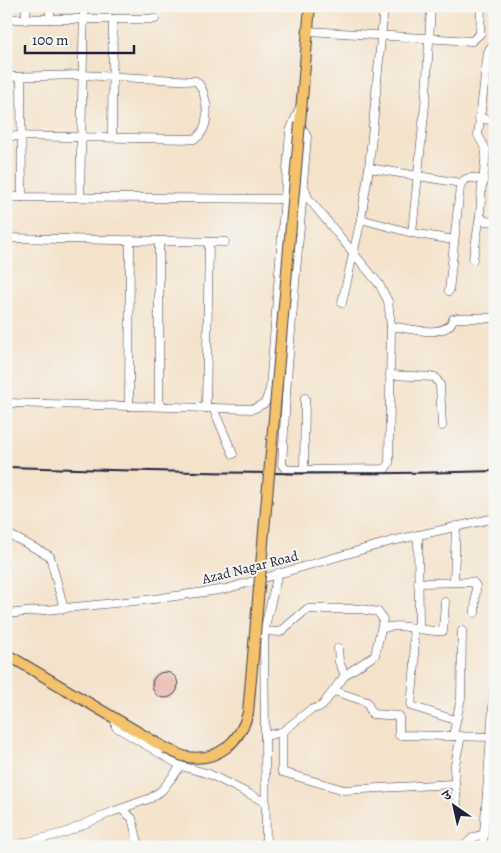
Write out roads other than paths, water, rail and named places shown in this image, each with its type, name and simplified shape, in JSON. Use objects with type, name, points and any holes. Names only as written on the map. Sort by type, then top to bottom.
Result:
[{"type":"main road","points":[[6,654],[115,720],[185,757],[203,758],[220,752],[235,741],[244,729],[248,713],[310,6]]},
{"type":"street","points":[[26,6],[26,20]]},
{"type":"street","points":[[50,6],[50,19]]},
{"type":"street","points":[[80,197],[84,6]]},
{"type":"street","points":[[342,303],[361,218],[369,168],[384,6]]},
{"type":"street","points":[[412,233],[426,94],[431,6]]},
{"type":"street","points":[[476,39],[480,27],[481,6]]},
{"type":"street","points":[[6,19],[155,19]]},
{"type":"street","points":[[112,137],[113,19]]},
{"type":"street","points":[[308,31],[429,39],[472,41],[476,39],[494,46],[488,52],[480,118],[479,139],[486,150],[480,216],[473,259]]},
{"type":"street","points":[[6,77],[82,75],[196,81],[205,92],[205,127],[203,133],[194,139],[6,136]]},
{"type":"street","points":[[21,76],[22,197]]},
{"type":"street","points":[[6,403],[253,409],[260,407],[269,396],[290,126],[302,104]]},
{"type":"street","points":[[480,118],[495,121]]},
{"type":"street","points":[[300,123],[307,137],[281,462],[284,468],[288,470],[382,470],[387,468],[391,326],[388,301],[384,292],[303,190]]},
{"type":"street","points":[[369,168],[461,183]]},
{"type":"street","points":[[449,291],[461,183],[467,178],[479,179],[483,185]]},
{"type":"street","points":[[6,197],[285,199]]},
{"type":"street","points":[[480,216],[485,221],[495,222]]},
{"type":"street","points":[[361,218],[412,233],[454,240]]},
{"type":"street","points":[[6,238],[225,242]]},
{"type":"street","points":[[129,406],[130,240]]},
{"type":"street","points":[[159,241],[159,406]]},
{"type":"street","points":[[208,242],[209,408],[233,454]]},
{"type":"street","points":[[391,326],[438,331],[446,330],[451,326],[454,319],[458,318],[495,318]]},
{"type":"street","points":[[390,375],[435,377],[440,384],[442,426]]},
{"type":"street","points":[[304,470],[305,398]]},
{"type":"street","name":"Azad Nagar Road","points":[[6,614],[154,600],[226,588],[418,535],[495,518]]},
{"type":"street","points":[[454,582],[456,526]]},
{"type":"street","points":[[6,533],[50,556],[64,609]]},
{"type":"street","points":[[418,535],[415,664],[411,706],[455,720]]},
{"type":"street","points":[[266,847],[264,631],[278,573]]},
{"type":"street","points":[[418,583],[454,582],[475,584],[475,613]]},
{"type":"street","points":[[381,629],[416,628],[425,631],[443,631],[445,602]]},
{"type":"street","points":[[264,631],[280,632],[306,610],[361,609],[378,612],[383,619],[375,656],[345,675],[322,706],[310,710],[282,732],[265,736]]},
{"type":"street","points":[[457,806],[453,784],[457,736],[455,720],[461,698],[462,631]]},
{"type":"street","points":[[338,648],[340,667],[345,675]]},
{"type":"street","points":[[483,847],[491,771],[490,737],[495,679]]},
{"type":"street","points":[[334,691],[367,702],[372,714],[399,716],[399,735],[490,737]]},
{"type":"street","points":[[115,720],[116,727],[181,766],[209,774],[265,802]]},
{"type":"street","points":[[282,732],[282,772],[344,790],[453,784]]},
{"type":"street","points":[[23,843],[64,833],[158,794],[181,766]]},
{"type":"street","points":[[121,809],[132,818],[139,847]]},
{"type":"street","points":[[463,847],[474,836],[484,834]]},
{"type":"railway","points":[[6,467],[250,473],[495,471]]}]
